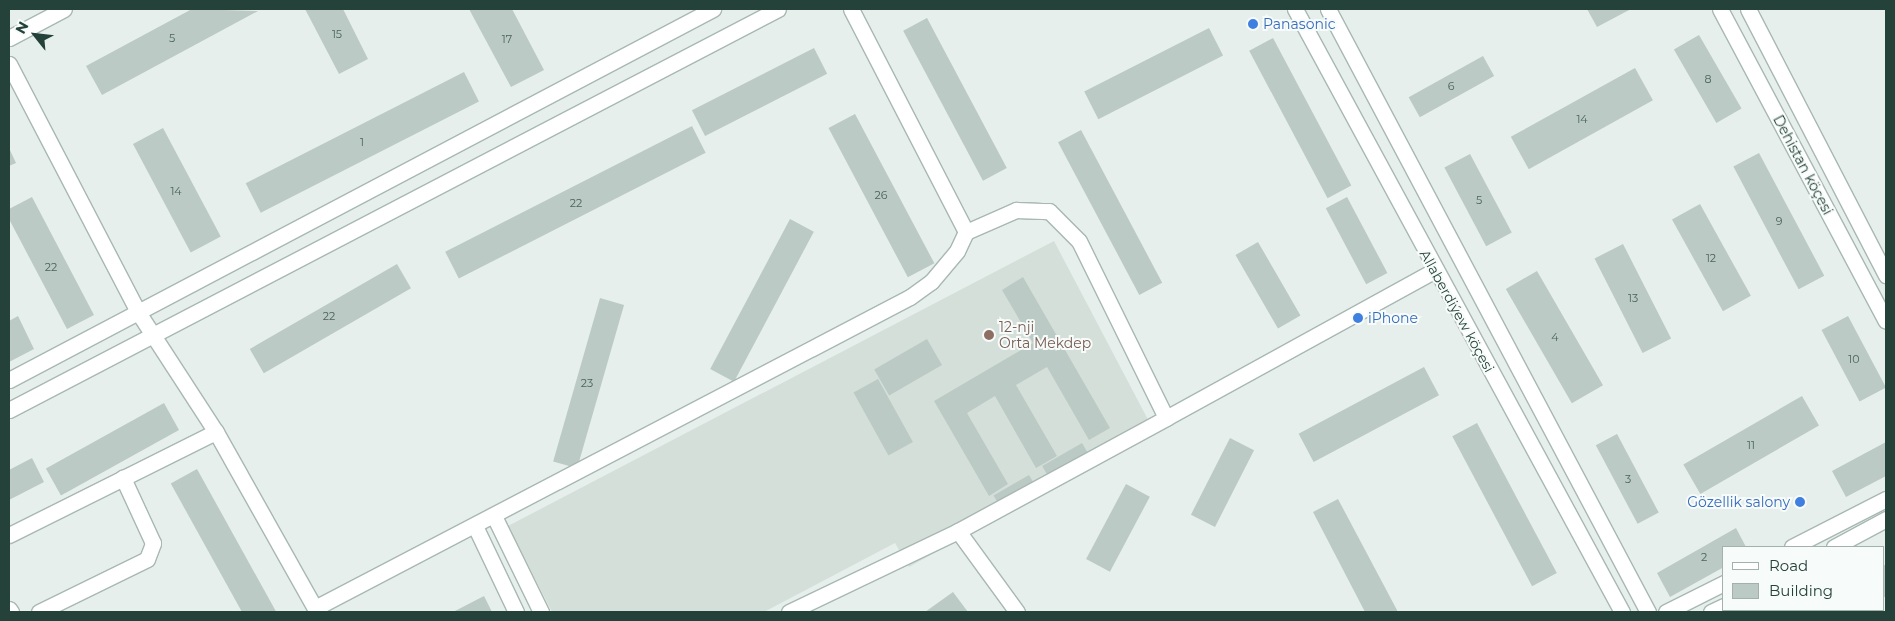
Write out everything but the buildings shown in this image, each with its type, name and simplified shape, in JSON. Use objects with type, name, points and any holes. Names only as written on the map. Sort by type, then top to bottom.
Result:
[{"type":"street","points":[[9,38],[64,9]]},
{"type":"street","points":[[9,380],[713,9]]},
{"type":"street","points":[[9,410],[778,9]]},
{"type":"street","points":[[851,9],[966,232]]},
{"type":"street","name":"Allaberdiýew köçesi","points":[[1295,9],[1622,612]]},
{"type":"street","name":"Allaberdiýew köçesi","points":[[1328,9],[1648,612]]},
{"type":"street","name":"Dehistan köçesi","points":[[1720,9],[1886,321]]},
{"type":"street","name":"Dehistan köçesi","points":[[1748,9],[1886,275]]},
{"type":"street","points":[[9,64],[138,312],[216,432],[316,610],[910,297],[941,270],[957,251],[966,232],[1016,210],[1049,211],[1079,240],[1166,418]]},
{"type":"street","points":[[789,612],[958,531],[1435,270]]},
{"type":"street","points":[[9,534],[216,432]]},
{"type":"street","points":[[39,612],[148,559],[153,543],[123,478]]},
{"type":"street","points":[[1794,546],[1886,499]]},
{"type":"street","points":[[494,516],[541,612]]},
{"type":"street","points":[[1836,546],[1886,519]]},
{"type":"street","points":[[475,526],[516,612]]},
{"type":"street","points":[[958,531],[1017,612]]},
{"type":"street","points":[[1666,612],[1722,584]]},
{"type":"shaded area","name":"12-nji Orta Mekdep","points":[[1054,241],[1154,431],[909,567],[895,543],[764,612],[552,612],[508,526]]},
{"type":"place","name":"Panasonic","points":[[1253,24]]},
{"type":"place","name":"iPhone","points":[[1358,318]]},
{"type":"place","name":"12-nji Orta Mekdep","points":[[989,335]]},
{"type":"place","name":"Gözellik salony","points":[[1800,502]]}]
